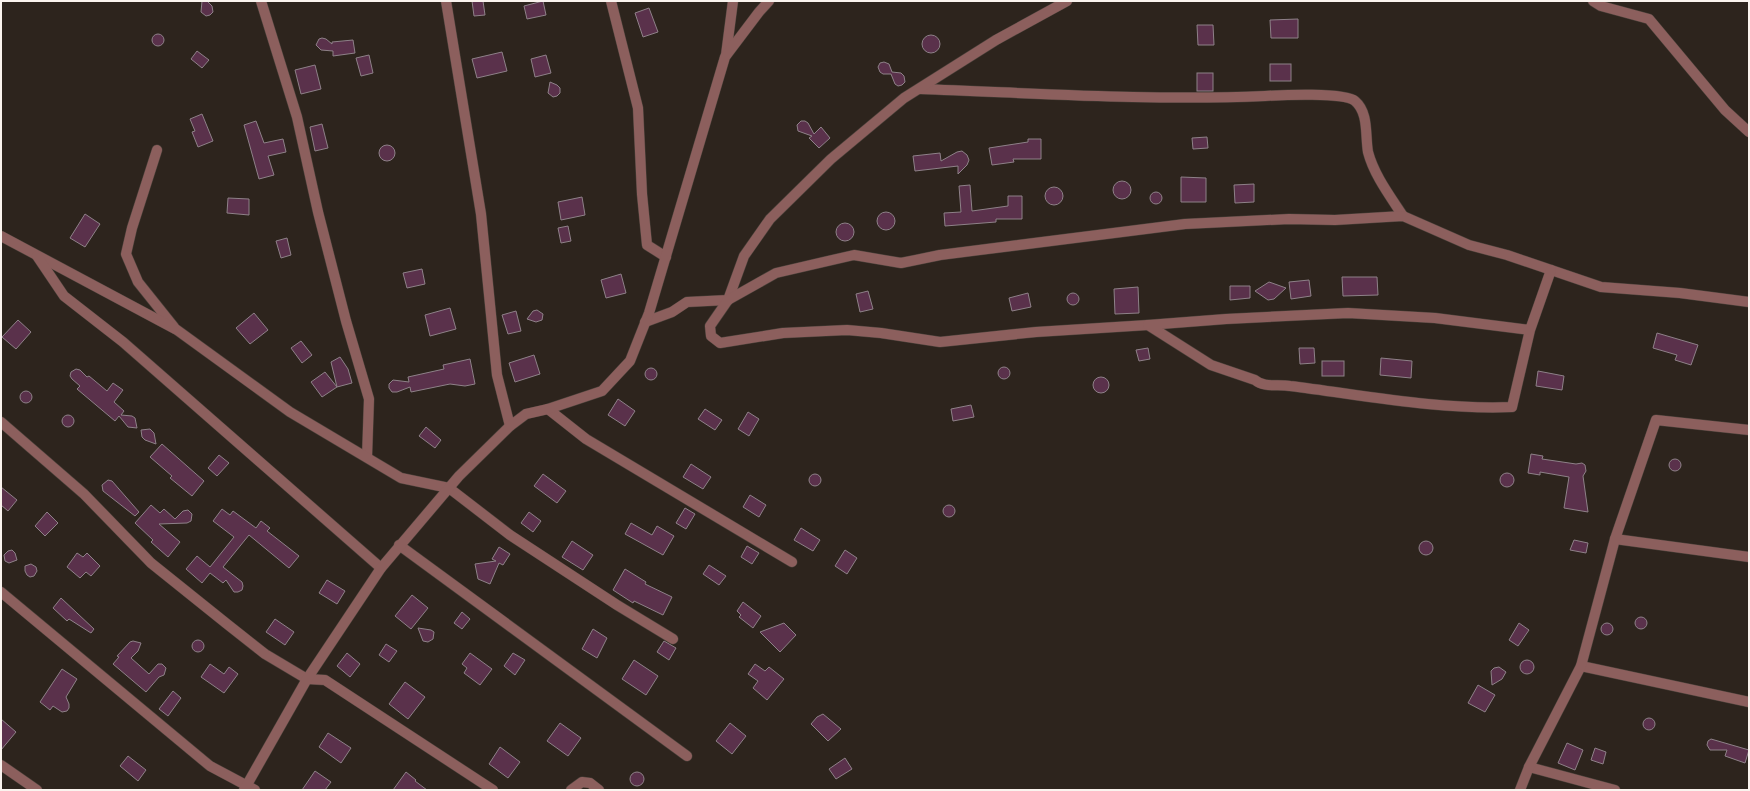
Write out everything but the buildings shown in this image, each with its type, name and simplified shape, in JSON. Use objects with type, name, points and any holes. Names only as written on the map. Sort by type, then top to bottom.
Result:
[{"type":"street","points":[[261,1],[297,117],[318,212],[346,321],[369,399],[367,457]]},
{"type":"street","points":[[446,1],[481,214],[497,375],[510,426]]},
{"type":"street","points":[[611,1],[638,108],[642,194],[647,245],[666,257]]},
{"type":"street","points":[[1,592],[210,766],[249,788],[307,679],[381,568],[449,488],[510,426],[526,414],[548,409],[602,391],[630,361],[645,322],[666,257],[725,57],[733,1]]},
{"type":"street","points":[[725,57],[769,1]]},
{"type":"street","points":[[1068,1],[996,40],[904,98],[831,160],[770,219],[744,256],[728,300],[710,326],[711,336],[720,343],[783,333],[847,330],[881,333],[940,342],[1036,332],[1226,319],[1348,313],[1435,318],[1530,330]]},
{"type":"street","points":[[1593,1],[1601,6],[1649,19],[1725,110],[1749,132]]},
{"type":"street","points":[[920,89],[1166,98],[1296,95],[1353,99],[1362,109],[1368,153],[1382,184],[1403,216]]},
{"type":"street","points":[[157,150],[132,228],[126,254],[138,282],[176,330]]},
{"type":"street","points":[[645,322],[672,312],[688,302],[728,300],[776,272],[854,255],[901,263],[948,254],[1185,224],[1288,219],[1335,220],[1403,216],[1469,245],[1507,255],[1602,287],[1680,293],[1749,302]]},
{"type":"street","points":[[1,236],[176,330],[290,412],[401,478],[449,488],[528,547],[617,605],[673,639]]},
{"type":"street","points":[[35,255],[64,296],[123,342],[381,568]]},
{"type":"street","points":[[1148,325],[1211,365],[1255,380],[1260,384],[1288,385],[1429,403],[1512,407],[1530,330],[1551,270]]},
{"type":"street","points":[[548,409],[586,439],[792,562]]},
{"type":"street","points":[[1520,790],[1529,767],[1581,666],[1615,539],[1656,420],[1749,430]]},
{"type":"street","points":[[1,422],[84,494],[151,563],[260,650],[307,679],[325,680],[493,790]]},
{"type":"street","points":[[1615,539],[1749,557]]},
{"type":"street","points":[[400,546],[687,756]]},
{"type":"street","points":[[1581,666],[1749,702]]},
{"type":"street","points":[[1,765],[37,790]]},
{"type":"street","points":[[1529,767],[1615,790]]},
{"type":"street","points":[[571,790],[582,782],[590,783],[600,790]]}]
